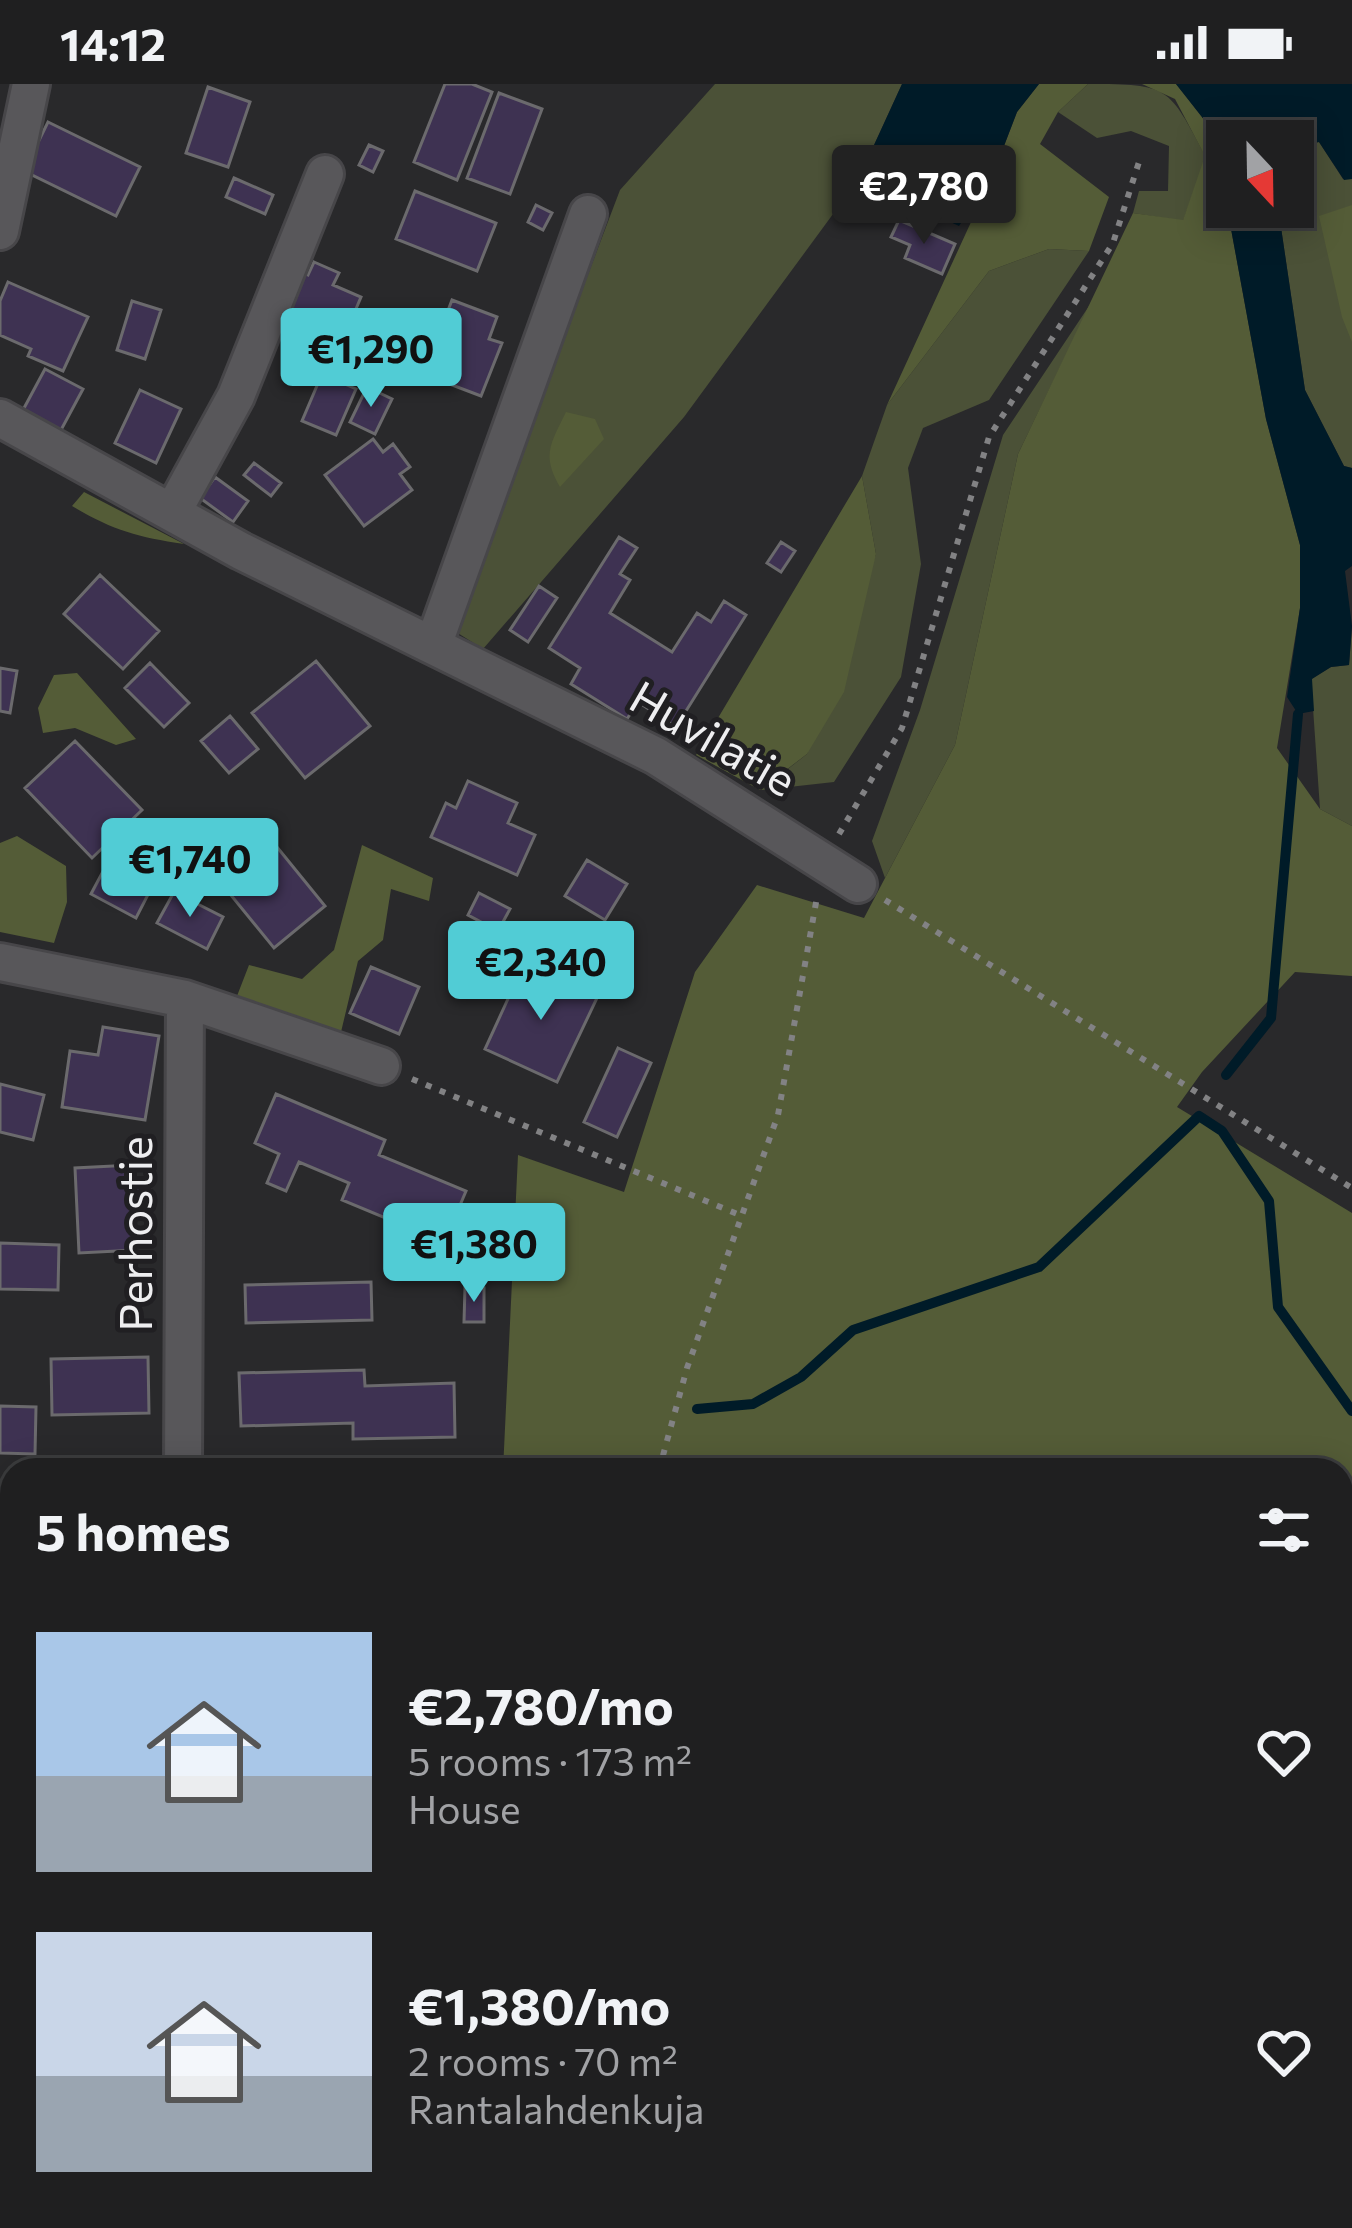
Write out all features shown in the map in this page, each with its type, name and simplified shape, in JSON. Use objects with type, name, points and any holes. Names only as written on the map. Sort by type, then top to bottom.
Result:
[{"type":"street","points":[[0,231],[31,84]]},
{"type":"street","points":[[172,513],[236,396],[325,174]]},
{"type":"street","points":[[434,643],[588,214]]},
{"type":"street","name":"Huvilatie","points":[[0,418],[241,551],[656,756],[857,884]]},
{"type":"street","points":[[0,962],[185,998],[381,1066]]},
{"type":"street","name":"Perhostie","points":[[183,1458],[185,998]]},
{"type":"path","points":[[662,1458],[687,1368],[778,1115],[824,860],[902,728],[989,437],[1113,243],[1139,162]]},
{"type":"path","points":[[857,884],[1352,1188]]},
{"type":"path","points":[[381,1066],[742,1216]]},
{"type":"green space","points":[[715,84],[902,84],[858,180],[684,417],[483,649],[453,630],[620,190]]},
{"type":"green space","points":[[1039,84],[1088,84],[1058,112],[1040,144],[1109,197],[1089,251],[1049,249],[989,271],[887,405],[1017,112]]},
{"type":"green space","points":[[1088,84],[1136,85],[1164,94],[1183,116],[1206,157],[1183,221],[1133,213],[1139,191],[1168,191],[1169,146],[1131,131],[1097,138],[1058,112]]},
{"type":"green space","points":[[1142,84],[1176,84],[1206,122],[1206,228],[1231,228],[1266,419],[1300,545],[1300,608],[1277,748],[1320,809],[1352,826],[1352,976],[1295,972],[1202,1072],[1177,1107],[1352,1213],[1352,1458],[504,1458],[518,1155],[624,1192],[695,972],[757,885],[864,918],[955,745],[1018,454],[1133,213],[1183,220],[1205,156],[1175,99]]},
{"type":"green space","points":[[1319,142],[1343,179],[1352,179],[1352,468],[1344,466],[1305,390],[1281,228],[1314,228],[1314,143]]},
{"type":"green space","points":[[1352,205],[1352,342],[1319,216]]},
{"type":"green space","points":[[1049,249],[1089,251],[989,400],[923,428],[908,468],[921,564],[901,677],[834,782],[761,790],[807,754],[876,554],[862,476],[887,405],[989,271]]},
{"type":"green space","points":[[1091,303],[1018,454],[955,745],[885,878],[872,841],[920,710],[1003,435]]},
{"type":"green space","points":[[566,412],[595,419],[604,439],[560,487],[550,449]]},
{"type":"green space","points":[[862,476],[876,554],[844,692],[807,754],[760,790],[696,755]]},
{"type":"green space","points":[[84,492],[184,544],[125,531],[86,514],[72,506]]},
{"type":"green space","points":[[1352,628],[1352,826],[1320,809],[1311,679],[1331,667],[1349,665]]},
{"type":"green space","points":[[77,673],[136,739],[116,745],[75,728],[43,733],[38,708],[54,675]]},
{"type":"green space","points":[[17,836],[66,866],[67,902],[54,943],[0,932],[0,843]]},
{"type":"green space","points":[[362,845],[433,878],[429,901],[391,889],[383,940],[358,961],[341,1032],[237,996],[249,965],[302,979],[334,950]]},
{"type":"water","points":[[902,84],[1039,84],[1017,112],[994,172],[959,226],[858,180]]},
{"type":"water","points":[[1176,84],[1352,84],[1352,179],[1344,180],[1319,142],[1314,143],[1314,120],[1206,122]]},
{"type":"water","points":[[1231,228],[1281,228],[1305,390],[1344,466],[1352,468],[1352,566],[1345,571],[1352,626],[1349,665],[1331,667],[1312,679],[1314,711],[1298,714],[1287,697],[1300,608],[1300,545],[1266,419]]},
{"type":"building","points":[[445,84],[472,84],[492,92],[457,180],[414,162]]},
{"type":"building","points":[[208,87],[250,102],[228,167],[186,153]]},
{"type":"building","points":[[499,93],[542,109],[510,194],[467,178]]},
{"type":"building","points":[[48,122],[140,167],[116,216],[24,171]]},
{"type":"building","points":[[369,145],[383,151],[373,172],[359,165]]},
{"type":"building","points":[[234,178],[273,195],[265,214],[226,197]]},
{"type":"building","points":[[415,191],[496,223],[477,271],[396,239]]},
{"type":"building","points":[[536,205],[552,213],[543,230],[528,222]]},
{"type":"building","points":[[899,220],[955,244],[942,274],[905,258],[910,245],[891,237]]},
{"type":"building","points":[[314,262],[339,273],[333,285],[361,297],[336,356],[276,330],[301,271],[308,275]]},
{"type":"building","points":[[8,282],[88,317],[63,371],[28,356],[31,349],[0,335],[0,301]]},
{"type":"building","points":[[452,300],[497,317],[489,339],[502,343],[481,396],[407,368],[427,315],[444,321]]},
{"type":"building","points":[[132,301],[161,310],[145,359],[117,350]]},
{"type":"building","points":[[45,369],[83,389],[61,430],[23,410]]},
{"type":"building","points":[[322,374],[356,389],[336,435],[302,421]]},
{"type":"building","points":[[367,387],[392,399],[375,434],[350,422]]},
{"type":"building","points":[[140,390],[181,409],[156,463],[115,443]]},
{"type":"building","points":[[373,439],[383,452],[393,444],[410,467],[400,474],[412,490],[364,526],[325,475]]},
{"type":"building","points":[[254,463],[281,483],[271,496],[244,475]]},
{"type":"building","points":[[215,477],[248,501],[233,522],[200,498]]},
{"type":"building","points":[[619,537],[637,548],[620,574],[630,580],[610,613],[672,652],[697,613],[711,622],[724,601],[746,615],[676,727],[638,702],[627,719],[571,684],[580,668],[549,648]]},
{"type":"building","points":[[781,542],[795,551],[781,572],[767,563]]},
{"type":"building","points":[[100,575],[159,631],[123,669],[64,614]]},
{"type":"building","points":[[539,586],[557,598],[528,642],[510,630]]},
{"type":"building","points":[[316,661],[370,726],[305,778],[252,713]]},
{"type":"building","points":[[150,663],[189,703],[164,727],[125,688]]},
{"type":"building","points":[[0,668],[17,671],[10,713],[0,711]]},
{"type":"building","points":[[230,716],[258,749],[229,773],[201,741]]},
{"type":"building","points":[[75,741],[142,810],[92,858],[25,788]]},
{"type":"building","points":[[468,781],[517,803],[508,823],[535,835],[517,875],[431,837],[446,803],[456,808]]},
{"type":"building","points":[[268,836],[325,906],[274,948],[217,878]]},
{"type":"building","points":[[587,860],[627,884],[605,920],[565,896]]},
{"type":"building","points":[[108,862],[153,885],[136,918],[91,894]]},
{"type":"building","points":[[174,892],[223,917],[207,949],[157,923]]},
{"type":"building","points":[[479,893],[510,909],[498,931],[468,915]]},
{"type":"building","points":[[524,964],[597,998],[557,1082],[485,1049]]},
{"type":"building","points":[[371,967],[419,987],[399,1034],[350,1013]]},
{"type":"building","points":[[103,1027],[159,1036],[145,1120],[62,1107],[70,1051],[98,1055]]},
{"type":"building","points":[[618,1048],[651,1063],[617,1137],[584,1122]]},
{"type":"building","points":[[0,1084],[44,1095],[33,1140],[0,1132]]},
{"type":"building","points":[[276,1094],[385,1140],[379,1155],[466,1191],[444,1243],[421,1233],[412,1253],[396,1246],[405,1226],[342,1200],[349,1183],[299,1162],[286,1191],[267,1183],[279,1154],[255,1143]]},
{"type":"building","points":[[132,1165],[133,1186],[150,1185],[150,1205],[134,1206],[136,1250],[79,1253],[75,1168]]},
{"type":"building","points":[[0,1243],[59,1245],[58,1290],[0,1289]]},
{"type":"building","points":[[371,1282],[372,1320],[246,1323],[245,1285]]},
{"type":"building","points":[[465,1287],[484,1288],[484,1322],[464,1322]]},
{"type":"building","points":[[148,1357],[149,1413],[52,1415],[51,1359]]},
{"type":"building","points":[[364,1370],[365,1386],[454,1383],[455,1437],[353,1439],[353,1423],[241,1426],[239,1373]]},
{"type":"building","points":[[0,1406],[36,1407],[35,1454],[0,1453]]},
{"type":"waterway","points":[[1226,1075],[1271,1018],[1298,714]]},
{"type":"waterway","points":[[697,1409],[753,1404],[801,1377],[853,1330],[1039,1267],[1199,1116],[1222,1131],[1269,1201],[1278,1307],[1352,1411]]}]
